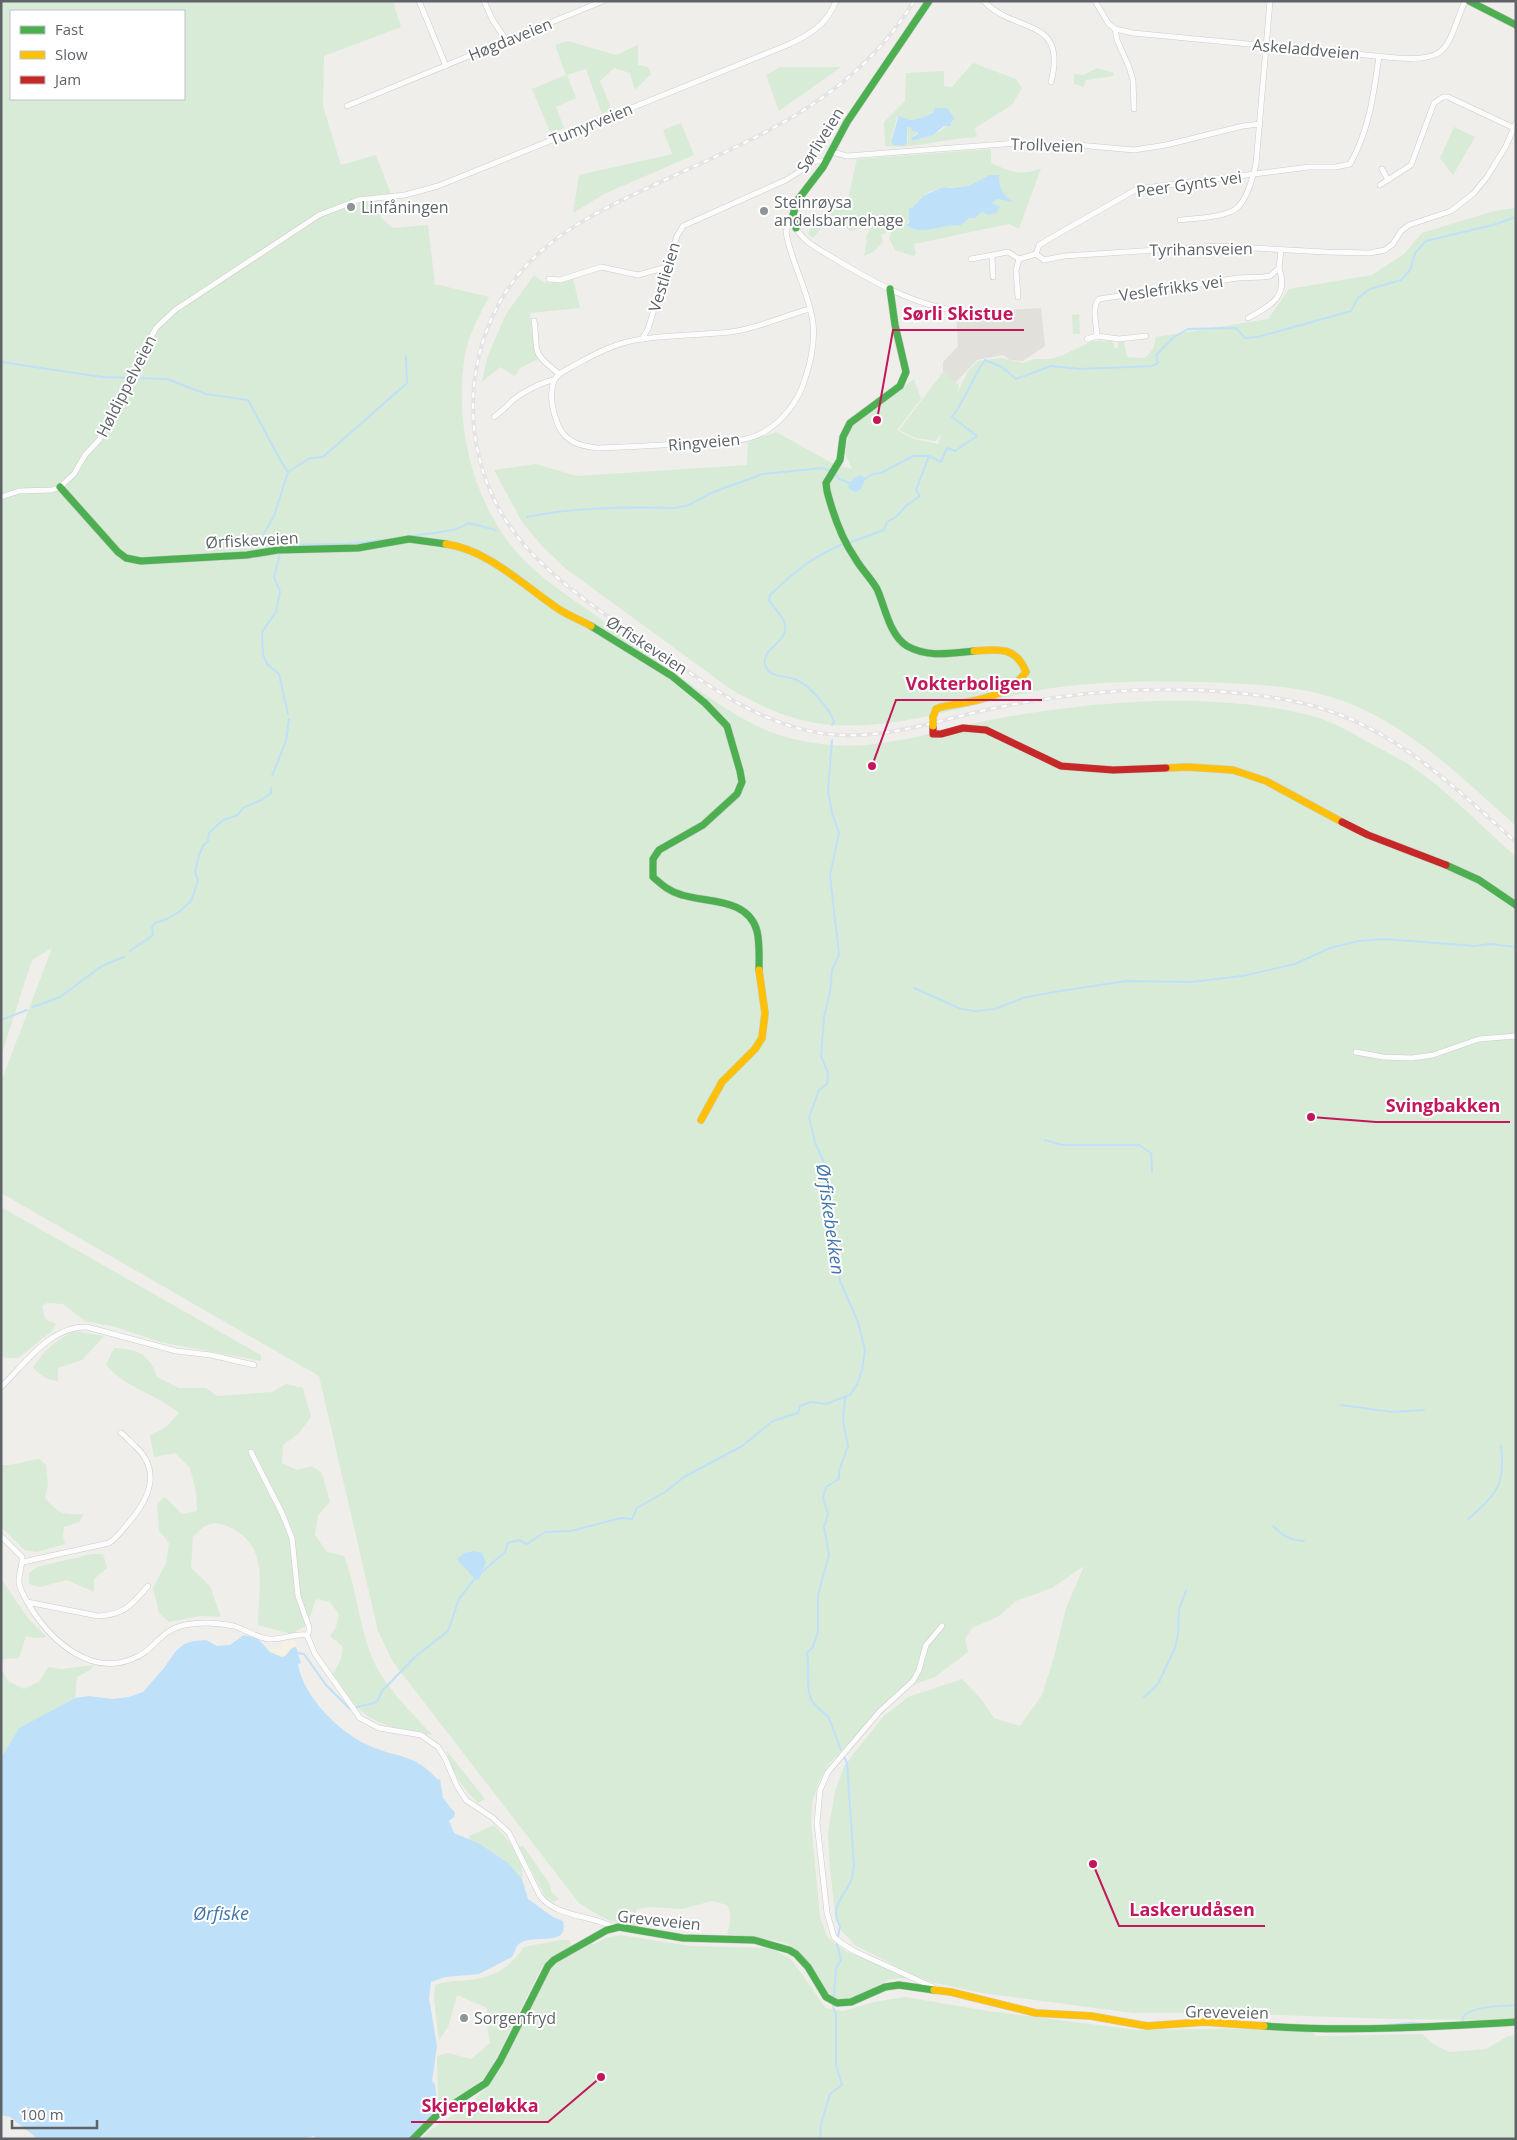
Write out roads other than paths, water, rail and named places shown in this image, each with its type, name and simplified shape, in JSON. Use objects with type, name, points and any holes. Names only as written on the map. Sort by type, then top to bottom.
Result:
[{"type":"street","points":[[419,1],[446,66]]},
{"type":"street","points":[[484,1],[492,19],[506,40]]},
{"type":"street","name":"Høgdaveien","points":[[347,106],[603,1]]},
{"type":"street","name":"Tumyrveien","points":[[327,212],[358,200],[405,195],[438,186],[785,46],[805,37],[820,26],[828,17],[836,1]]},
{"type":"street","name":"Sørliveien","points":[[929,1],[853,113],[827,161],[797,201],[794,210],[794,220],[802,238],[861,276],[930,305],[961,311]]},
{"type":"street","points":[[984,1],[996,11],[1045,35],[1052,46],[1054,54],[1051,82]]},
{"type":"street","points":[[1095,1],[1108,23],[1114,29],[1133,80],[1134,109]]},
{"type":"street","points":[[1180,220],[1223,214],[1238,208],[1254,174],[1270,1]]},
{"type":"street","points":[[1467,1],[1516,25]]},
{"type":"street","name":"Askeladdveien","points":[[1114,29],[1133,33],[1417,59],[1438,54],[1447,43],[1467,1]]},
{"type":"street","name":"Peer Gynts vei","points":[[971,259],[1008,252],[1019,259],[1036,254],[1037,249],[1044,242],[1134,190],[1309,166],[1336,167],[1350,164],[1367,123],[1374,94],[1379,56]]},
{"type":"street","points":[[1380,185],[1411,165],[1434,103],[1442,97],[1515,125]]},
{"type":"street","name":"Trollveien","points":[[832,152],[846,156],[1026,143],[1134,150],[1260,124]]},
{"type":"street","name":"Tyrihansveien","points":[[1036,254],[1044,260],[1064,256],[1218,246],[1281,250],[1370,252],[1385,250],[1394,244],[1401,231],[1417,221],[1439,216],[1463,204],[1487,177],[1506,146],[1515,125]]},
{"type":"street","name":"Vestlieien","points":[[642,339],[648,328],[677,236],[683,226],[786,180],[816,160],[827,161]]},
{"type":"street","points":[[1382,169],[1388,180]]},
{"type":"street","name":"Høldippelveien","points":[[60,487],[74,474],[85,455],[100,439],[129,377],[156,328],[175,310],[311,219],[327,212]]},
{"type":"street","name":"Ringveien","points":[[554,380],[552,394],[556,419],[565,436],[581,446],[598,448],[728,441],[751,437],[764,432],[793,405],[803,386],[810,366],[814,327],[810,308],[786,236],[788,225],[794,220]]},
{"type":"street","points":[[1248,318],[1262,310],[1280,293],[1282,286],[1279,268],[1281,250]]},
{"type":"street","points":[[992,256],[993,277]]},
{"type":"street","points":[[1018,297],[1016,270],[1019,259]]},
{"type":"street","points":[[549,279],[560,280],[601,267],[638,275],[667,267]]},
{"type":"street","name":"Veslefrikks vei","points":[[1097,336],[1095,309],[1096,302],[1099,299],[1238,278],[1270,276],[1279,268]]},
{"type":"street","points":[[890,289],[895,325],[905,364],[904,380],[900,386],[884,399],[850,423],[843,437],[841,458],[826,483],[827,492],[847,545],[876,588],[894,630],[903,643],[935,654],[998,650],[1014,654],[1023,660],[1026,672],[1016,685],[992,695],[941,707],[936,710],[932,726],[934,734],[963,728],[986,730],[1061,766],[1114,770],[1210,767],[1246,773],[1266,781],[1368,835],[1466,873],[1516,905]]},
{"type":"street","points":[[494,417],[513,400],[548,381],[554,380],[559,374],[585,358],[612,347],[642,339],[731,332],[754,327],[810,308]]},
{"type":"street","points":[[534,321],[537,332],[537,349],[540,357],[559,374]]},
{"type":"street","points":[[1087,338],[1097,336],[1119,339],[1146,336]]},
{"type":"street","points":[[1,497],[19,491],[52,490],[60,487]]},
{"type":"street","name":"Ørfiskeveien","points":[[60,487],[118,552],[126,558],[141,561],[247,555],[278,550],[358,548],[409,540],[452,544],[478,555],[516,577],[558,609],[602,632],[672,676],[705,703],[727,726],[742,782],[737,794],[703,824],[659,850],[653,859],[653,877],[661,888],[676,894],[728,903],[749,914],[755,924],[760,946],[759,970],[764,1000],[764,1028],[761,1039],[754,1049],[724,1079],[701,1120]]},
{"type":"street","points":[[1356,1052],[1384,1057],[1412,1058],[1433,1055],[1479,1039],[1516,1036]]},
{"type":"street","points":[[1,1387],[47,1342],[61,1332],[73,1327],[87,1327],[176,1351],[211,1355],[254,1365]]},
{"type":"street","points":[[23,1562],[109,1543],[117,1538],[139,1511],[150,1488],[148,1461],[144,1454],[122,1433]]},
{"type":"street","points":[[251,1452],[282,1513],[292,1538],[298,1596],[309,1626],[309,1632],[306,1636]]},
{"type":"street","points":[[1,1536],[20,1553],[23,1562],[19,1582],[28,1602],[43,1626],[60,1643],[77,1654],[102,1662],[122,1662],[133,1659],[147,1651],[168,1629],[185,1624],[209,1623],[233,1626],[268,1639],[282,1639],[301,1634],[306,1636],[315,1654],[360,1718],[368,1724],[389,1730],[421,1735],[432,1742],[442,1753],[457,1786],[466,1800],[494,1818],[509,1833],[546,1903],[555,1909],[600,1920],[613,1927]]},
{"type":"street","points":[[28,1602],[98,1616],[109,1616],[128,1609],[148,1586]]},
{"type":"street","name":"Greveveien","points":[[942,1626],[926,1645],[919,1670],[913,1681],[879,1712],[828,1772],[820,1790],[817,1823],[827,1913],[831,1932],[841,1943],[854,1951],[942,1991]]},
{"type":"street","name":"Greveveien","points":[[413,2139],[438,2114],[470,2096],[486,2083],[500,2061],[548,1966],[554,1960],[613,1927],[683,1938],[754,1940],[789,1950],[796,1954],[808,1967],[826,1998],[838,2003],[859,1999],[893,1985],[942,1991],[1036,2013],[1091,2016],[1147,2026],[1204,2022],[1318,2030],[1439,2027],[1516,2022]]},
{"type":"water","points":[[935,108],[947,108],[955,119],[950,123],[951,126],[944,126],[933,135],[912,141],[911,138],[918,134],[918,132],[911,131],[912,128],[907,127],[907,143],[904,146],[894,145],[891,142],[899,115],[912,120],[933,113]]},
{"type":"water","points":[[990,175],[999,175],[999,183],[1002,190],[1012,201],[997,199],[992,203],[1000,207],[996,213],[988,215],[982,212],[975,218],[969,218],[960,226],[919,230],[912,229],[906,225],[909,223],[909,208],[912,208],[923,196],[943,187],[969,186]]},
{"type":"water","points":[[861,475],[865,479],[861,489],[856,492],[849,489],[848,486],[854,478]]},
{"type":"water","points":[[474,1551],[482,1553],[486,1562],[479,1580],[474,1579],[457,1559],[464,1553]]},
{"type":"water","name":"Ørfiske","points":[[244,1635],[258,1639],[270,1652],[282,1657],[292,1648],[296,1647],[301,1663],[298,1664],[301,1677],[315,1701],[325,1713],[347,1733],[359,1740],[370,1746],[414,1761],[438,1780],[440,1779],[443,1798],[455,1813],[454,1817],[449,1821],[454,1833],[480,1844],[508,1863],[522,1879],[528,1899],[553,1917],[563,1921],[563,1930],[560,1935],[554,1938],[522,1942],[517,1946],[512,1957],[479,1974],[445,1977],[431,1982],[429,1998],[437,2046],[432,2081],[435,2084],[438,2109],[408,2139],[318,2139],[313,2136],[302,2139],[38,2139],[10,2117],[1,2115],[1,1758],[19,1728],[75,1698],[89,1696],[112,1699],[129,1697],[143,1692],[175,1652],[184,1644],[206,1640],[217,1646],[230,1645]]},
{"type":"waterway","name":"Ørfiskebekken","points":[[848,543],[884,530],[887,522],[920,496],[916,490],[929,456],[941,462],[947,448],[955,451],[977,436],[952,417],[985,360],[1002,367],[1016,379],[1051,366],[1080,369],[1152,366],[1158,363],[1156,355],[1174,337],[1188,329],[1236,328],[1245,338],[1258,337],[1351,311],[1358,298],[1370,289],[1401,280],[1410,270],[1415,253],[1426,241],[1493,225],[1516,217]]},
{"type":"waterway","points":[[288,472],[310,458],[323,457],[407,383],[406,356]]},
{"type":"waterway","points":[[1,362],[102,377],[167,379],[206,394],[248,400],[288,472],[274,516],[261,539],[265,545],[347,544],[383,540]]},
{"type":"waterway","points":[[865,479],[873,474],[881,473],[913,456],[929,456]]},
{"type":"waterway","points":[[527,517],[583,509],[676,508],[689,505],[711,493],[763,474],[823,468],[831,471]]},
{"type":"waterway","points":[[835,474],[839,479],[850,483]]},
{"type":"waterway","points":[[410,536],[449,531],[469,523],[496,530]]},
{"type":"waterway","name":"Ørfiskebekken","points":[[832,725],[834,722],[832,717],[813,692],[793,678],[772,673],[766,667],[765,661],[766,655],[783,637],[785,631],[782,618],[769,600],[770,595],[804,566],[822,554],[843,544]]},
{"type":"waterway","points":[[280,553],[274,577],[280,592],[276,612],[262,632],[263,654],[267,664],[279,674],[288,714]]},
{"type":"waterway","points":[[272,776],[286,741],[289,719]]},
{"type":"waterway","name":"Ørfiskebekken","points":[[481,1573],[505,1552],[508,1543],[519,1540],[527,1544],[545,1532],[571,1531],[621,1518],[632,1519],[637,1508],[665,1492],[684,1477],[742,1446],[773,1421],[798,1413],[800,1406],[811,1402],[826,1404],[850,1395],[857,1385],[862,1370],[865,1350],[858,1322],[840,1281],[836,1243],[829,1224],[828,1172],[815,1142],[809,1117],[819,1090],[827,1084],[828,1073],[821,1056],[824,1017],[830,992],[832,970],[839,955],[830,875],[839,833],[832,813],[828,791],[832,740]]},
{"type":"waterway","points":[[130,951],[153,935],[152,927],[155,923],[179,912],[191,901],[198,881],[195,872],[199,855],[203,846],[208,841],[209,833],[223,820],[238,815],[243,808],[271,793],[271,788]]},
{"type":"waterway","points":[[914,988],[961,1009],[975,1011],[995,1009],[1023,998],[1126,981],[1192,982],[1242,976],[1295,964],[1330,948],[1358,941],[1384,939],[1516,947]]},
{"type":"waterway","points":[[33,1007],[60,997],[102,966],[124,957]]},
{"type":"waterway","points":[[1,1020],[27,1010]]},
{"type":"waterway","points":[[1045,1140],[1062,1145],[1139,1145],[1151,1153],[1152,1172]]},
{"type":"waterway","points":[[841,1750],[829,1718],[814,1704],[810,1696],[807,1653],[813,1647],[818,1631],[818,1595],[829,1555],[824,1527],[828,1514],[823,1498],[826,1487],[839,1479],[839,1471],[848,1446],[843,1421],[845,1397]]},
{"type":"waterway","points":[[1341,1405],[1393,1412],[1424,1410]]},
{"type":"waterway","points":[[1468,1519],[1486,1503],[1497,1487],[1502,1470],[1501,1446]]},
{"type":"waterway","points":[[1273,1526],[1287,1537],[1304,1541]]},
{"type":"waterway","name":"Ørfiskebekken","points":[[298,1653],[304,1654],[326,1685],[350,1709],[377,1702],[382,1691],[416,1656],[448,1631],[459,1599],[476,1577]]},
{"type":"waterway","points":[[1144,1697],[1158,1684],[1175,1648],[1178,1635],[1179,1609],[1186,1591]]},
{"type":"waterway","points":[[838,1937],[840,1926],[836,1913],[837,1907],[852,1878],[854,1866],[847,1763],[844,1757]]},
{"type":"waterway","points":[[834,1996],[836,1968],[841,1960],[837,1944]]},
{"type":"waterway","points":[[1462,2024],[1464,2016],[1473,2010],[1516,2005]]},
{"type":"waterway","points":[[820,2139],[821,2124],[830,2094],[842,2085],[836,2065],[836,2015],[833,2006]]},
{"type":"waterway","points":[[1387,2025],[1425,2024]]},
{"type":"railway","points":[[914,1],[890,36],[862,65],[832,90],[766,132],[611,205],[590,217],[549,244],[531,260],[515,279],[501,300],[487,331],[477,362],[473,395],[474,428],[480,460],[490,491],[506,520],[526,547],[556,577],[590,604],[719,692],[739,704],[782,723],[828,734],[873,734],[917,727],[1039,700],[1075,695],[1146,690],[1217,691],[1287,700],[1322,708],[1354,720],[1383,736],[1438,774],[1516,842]]},
{"type":"place","name":"Linfåningen","points":[[351,207]]},
{"type":"place","name":"Steinrøysa andelsbarnehage","points":[[764,211]]},
{"type":"place","name":"Sørli Skistue","points":[[877,420]]},
{"type":"place","name":"Vokterboligen","points":[[872,766]]},
{"type":"place","name":"Svingbakken","points":[[1311,1117]]},
{"type":"place","name":"Laskerudåsen","points":[[1093,1864]]},
{"type":"place","name":"Sorgenfryd","points":[[464,2018]]},
{"type":"place","name":"Skjerpeløkka","points":[[601,2077]]}]
